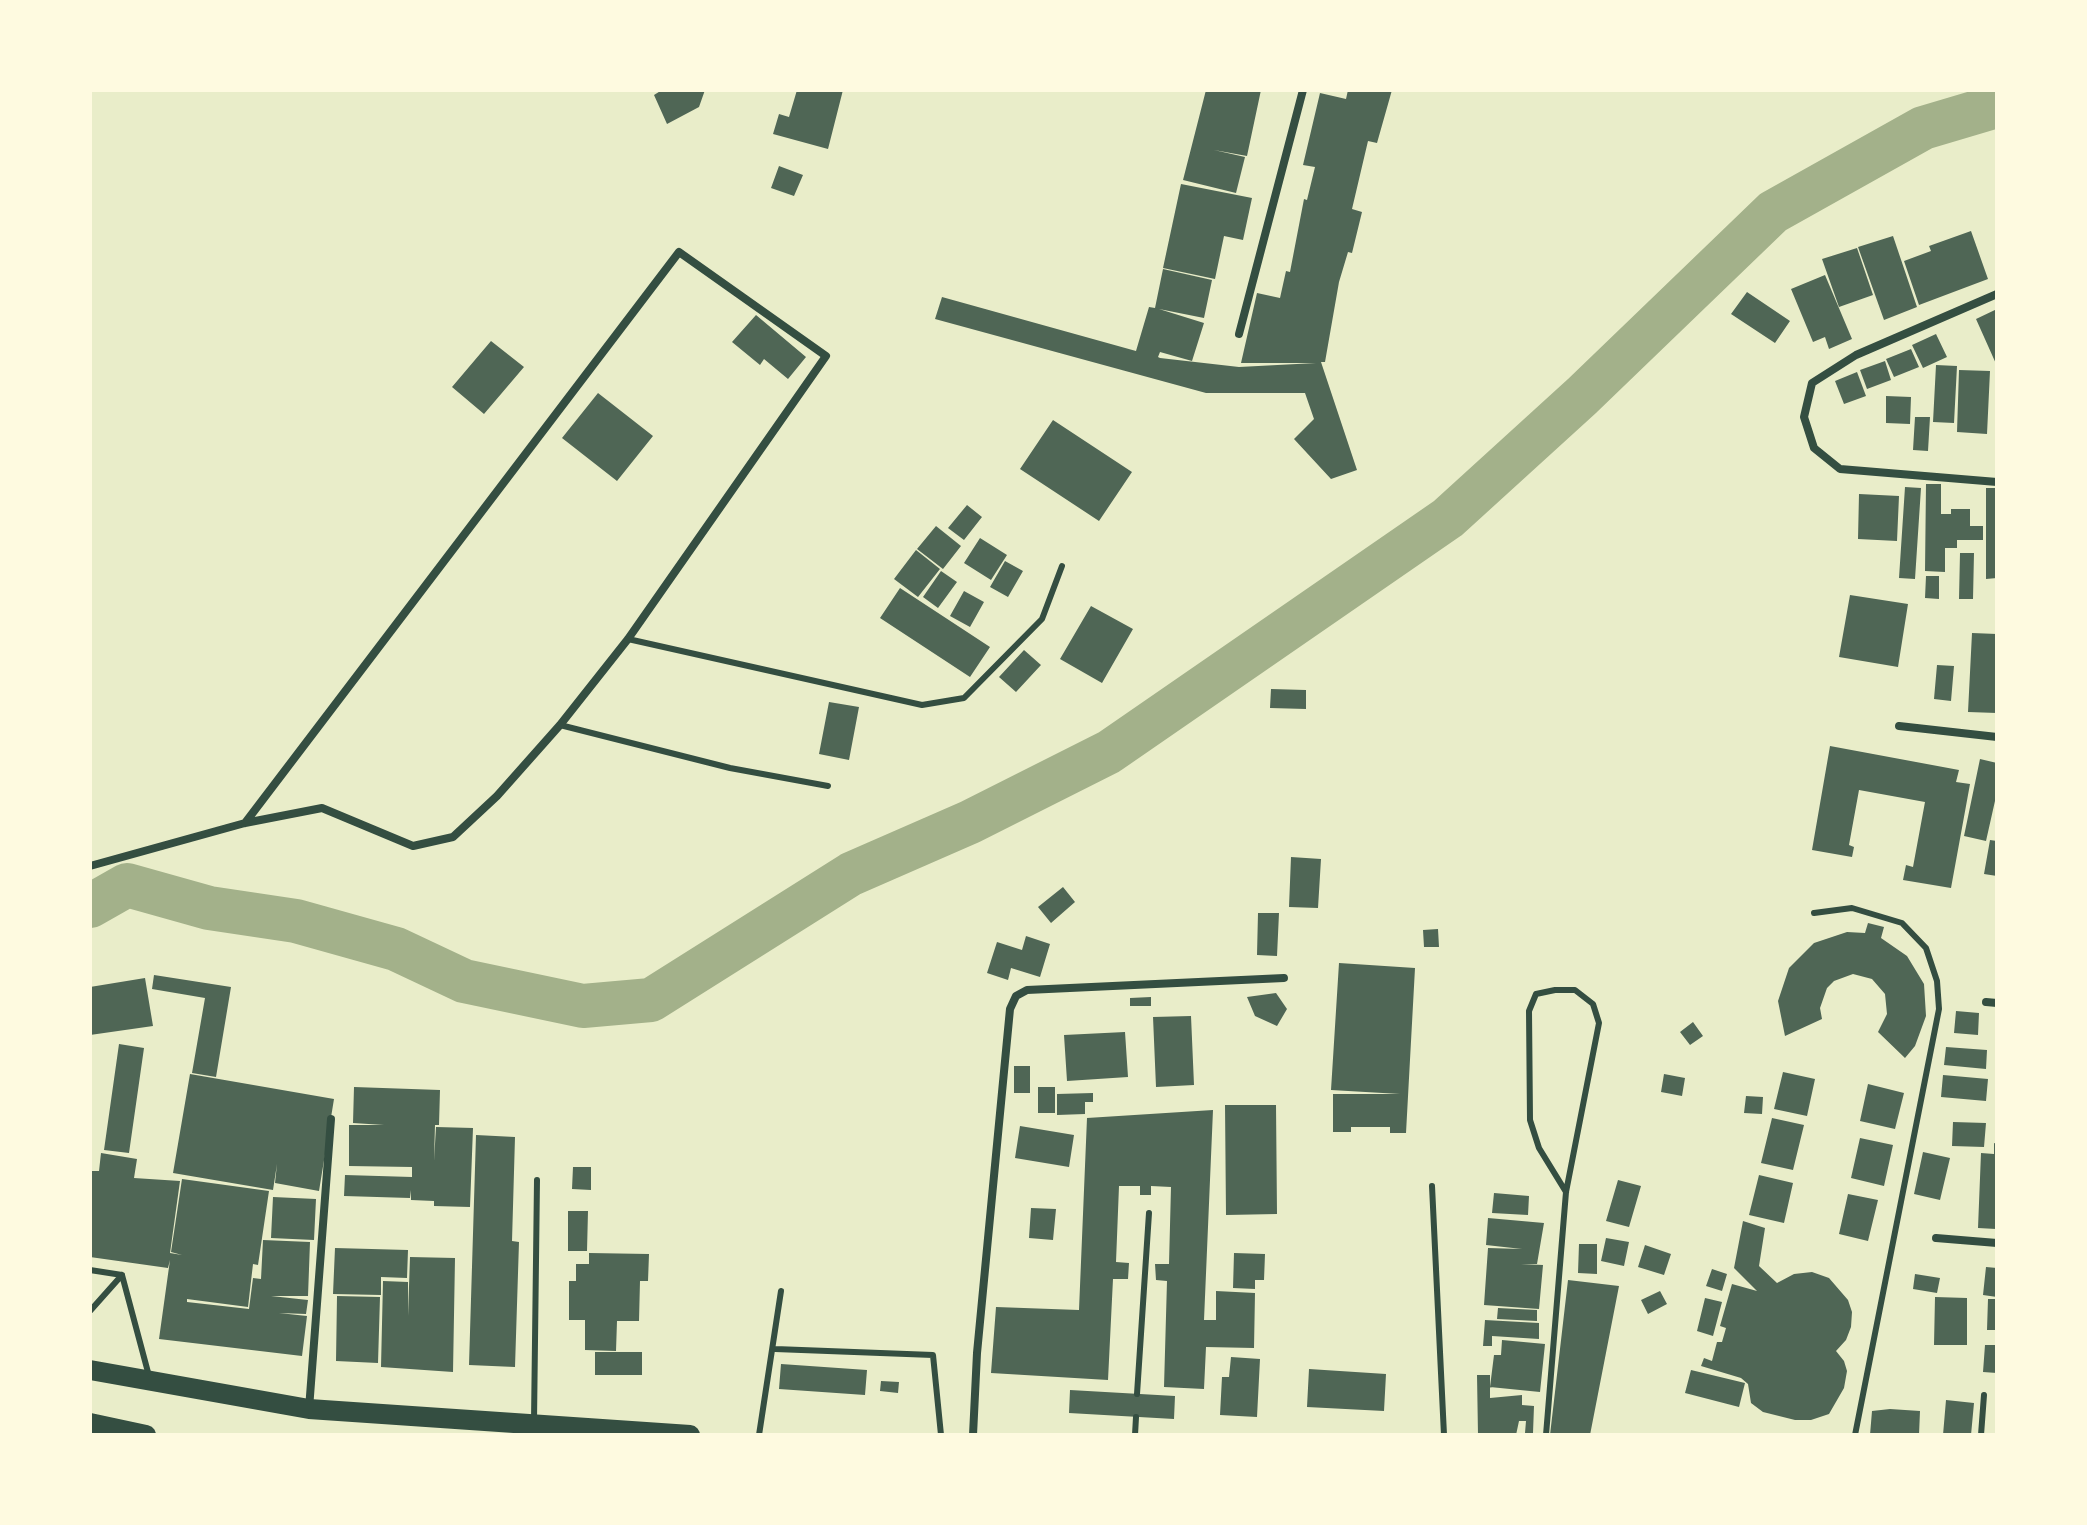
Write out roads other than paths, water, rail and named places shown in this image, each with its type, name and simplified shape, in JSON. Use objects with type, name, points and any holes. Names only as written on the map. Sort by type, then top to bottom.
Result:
[{"type":"main road","points":[[90,1370],[309,1409],[690,1435]]},
{"type":"main road","points":[[90,1423],[146,1435]]},
{"type":"street","points":[[1239,334],[1303,90]]},
{"type":"street","points":[[90,866],[245,823],[322,808],[413,846],[453,837],[497,796],[560,725],[628,639],[826,356],[679,252],[245,823]]},
{"type":"street","points":[[1997,294],[1856,355],[1812,383],[1804,417],[1814,448],[1840,469],[1997,482]]},
{"type":"street","points":[[1899,726],[1997,737]]},
{"type":"street","points":[[973,1435],[977,1353],[1010,1009],[1016,996],[1027,990],[1284,978]]},
{"type":"street","points":[[1986,1002],[1997,1003]]},
{"type":"street","points":[[309,1409],[331,1119]]},
{"type":"street","points":[[1936,1238],[1997,1243]]},
{"type":"lane","points":[[628,639],[922,705],[964,698],[1042,619],[1062,566]]},
{"type":"lane","points":[[560,725],[730,768],[828,786]]},
{"type":"lane","points":[[1814,913],[1852,908],[1902,923],[1926,948],[1937,981],[1939,1009],[1855,1435]]},
{"type":"lane","points":[[1546,1435],[1566,1192],[1599,1023],[1593,1004],[1575,990],[1555,990],[1536,994],[1529,1011],[1530,1120],[1539,1148],[1566,1192]]},
{"type":"lane","points":[[534,1425],[537,1180]]},
{"type":"lane","points":[[1432,1186],[1444,1435]]},
{"type":"lane","points":[[1137,1394],[1149,1213]]},
{"type":"lane","points":[[90,1270],[122,1275]]},
{"type":"lane","points":[[90,1311],[122,1275]]},
{"type":"lane","points":[[122,1275],[151,1383]]},
{"type":"lane","points":[[759,1435],[775,1349],[781,1291]]},
{"type":"lane","points":[[775,1349],[933,1355],[941,1435]]},
{"type":"lane","points":[[1981,1435],[1984,1395]]},
{"type":"lane","points":[[1135,1435],[1136,1417]]},
{"type":"waterway","points":[[90,906],[127,885],[209,908],[296,921],[396,949],[464,981],[583,1006],[651,1000],[851,874],[970,822],[1109,752],[1448,518],[1582,396],[1773,212],[1923,128],[1997,106]]}]
